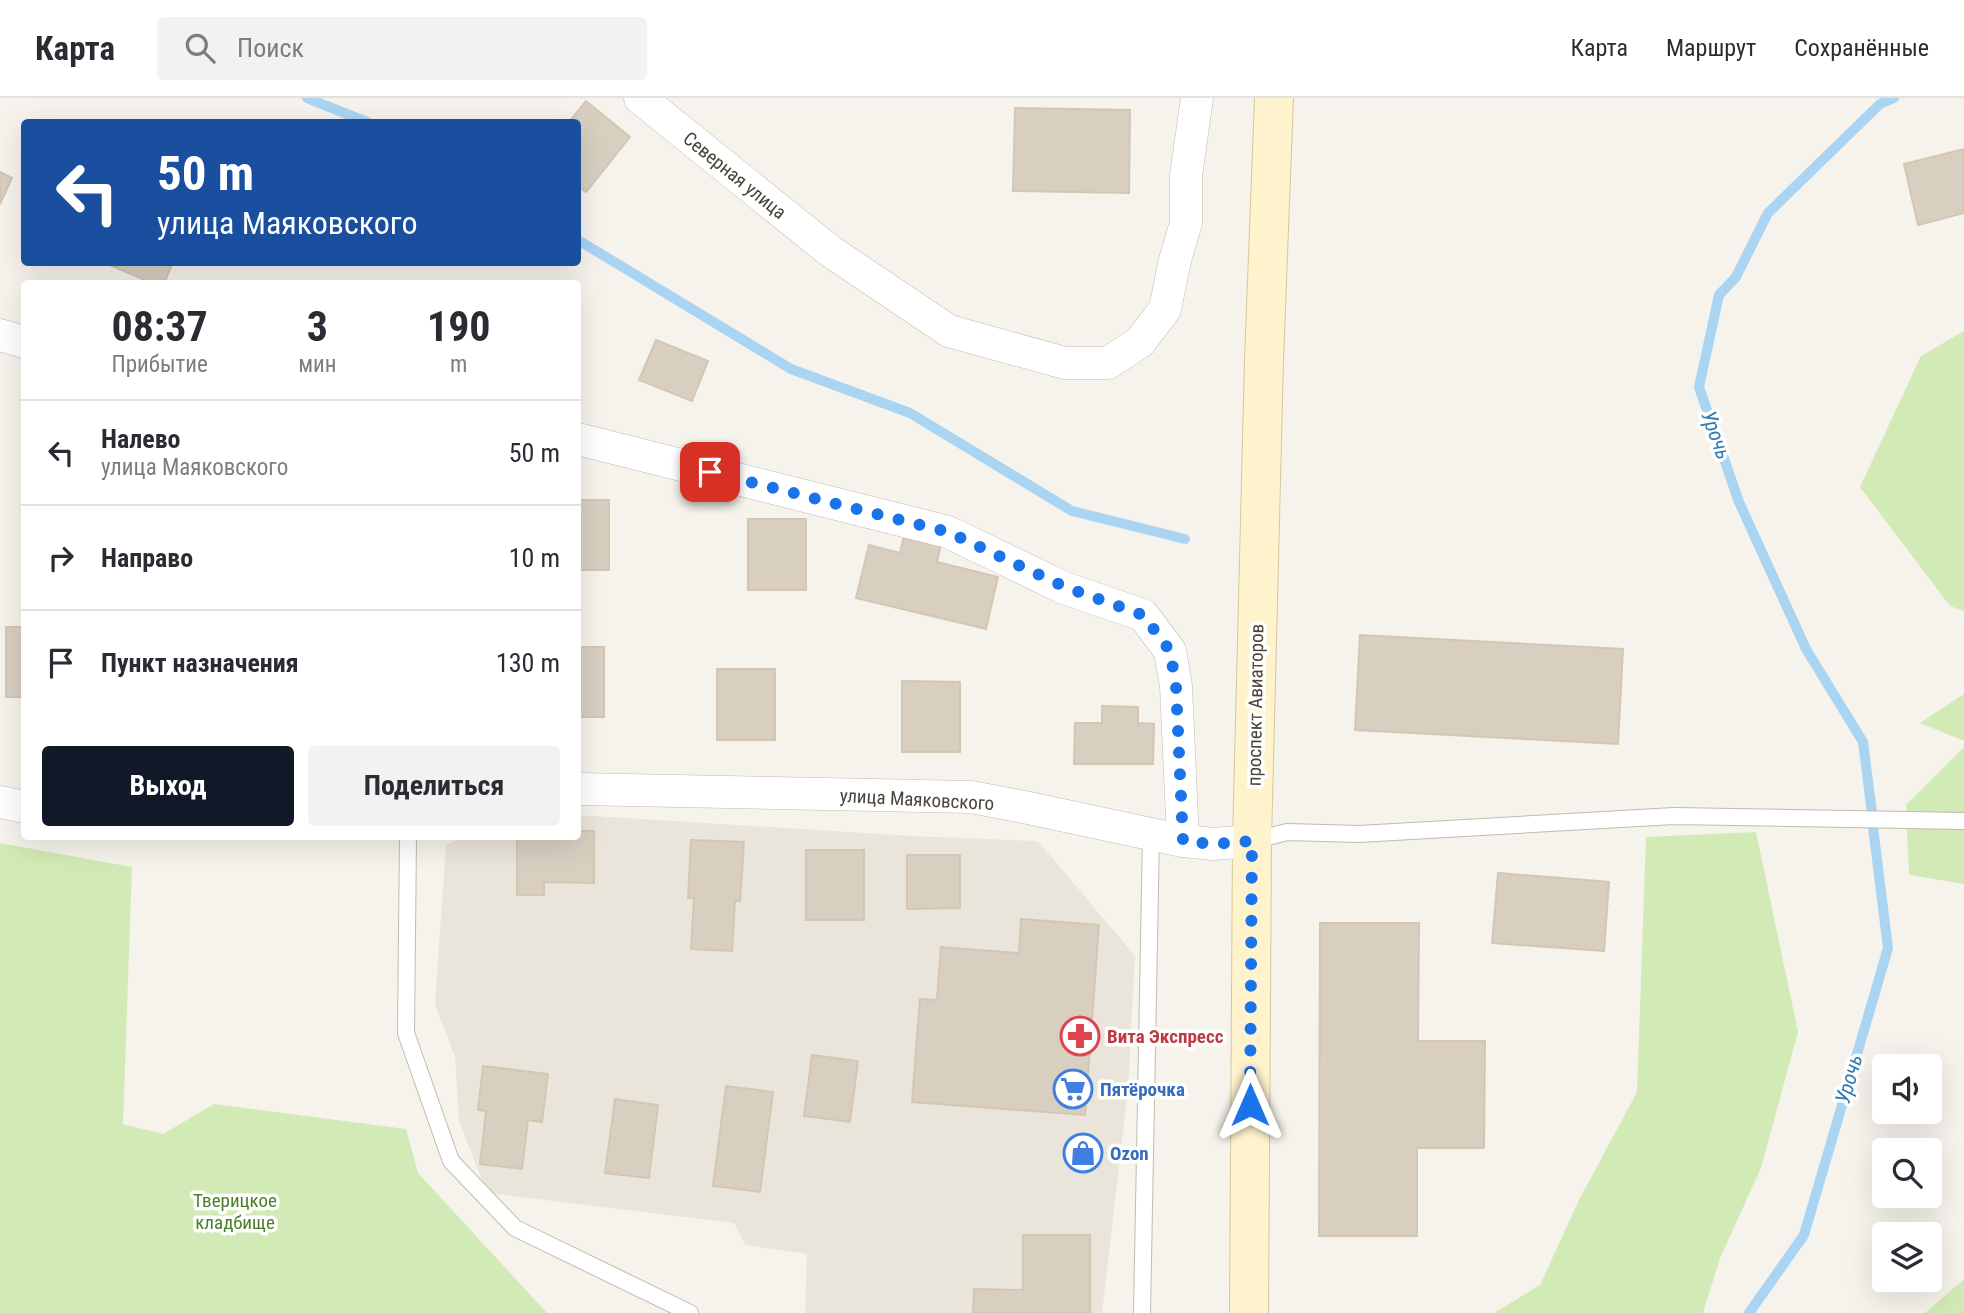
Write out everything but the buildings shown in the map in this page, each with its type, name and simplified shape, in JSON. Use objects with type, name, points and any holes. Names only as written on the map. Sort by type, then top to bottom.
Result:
[{"type":"street","name":"Северная улица","points":[[640,98],[830,251],[949,331],[1065,363],[1108,363],[1140,342],[1165,309],[1186,223],[1186,176],[1197,98]]},
{"type":"street","name":"проспект Авиаторов","points":[[1249,1313],[1252,841],[1264,360],[1274,98]]},
{"type":"street","points":[[0,335],[21,341]]},
{"type":"street","points":[[581,440],[948,532],[1065,587],[1143,615],[1170,651],[1176,686],[1183,841]]},
{"type":"street","name":"улица Маяковского","points":[[581,789],[971,797],[1183,841],[1213,844],[1252,841]]},
{"type":"street","points":[[0,802],[21,806]]},
{"type":"lane","points":[[1252,841],[1287,832],[1359,834],[1674,816],[1964,821]]},
{"type":"lane","points":[[1142,1313],[1151,834]]},
{"type":"lane","points":[[408,840],[406,1033],[452,1161],[515,1228],[690,1313]]},
{"type":"shaded area","points":[[581,815],[912,836],[1038,841],[1135,956],[1128,1089],[1102,1313],[805,1313],[807,1254],[745,1245],[734,1223],[487,1193],[459,1121],[455,1057],[435,1004],[446,845],[457,840],[581,840]]},
{"type":"green space","points":[[1964,331],[1964,611],[1950,606],[1860,487],[1921,356]]},
{"type":"green space","points":[[1964,694],[1964,741],[1920,723]]},
{"type":"green space","points":[[1964,747],[1964,884],[1909,875],[1906,805]]},
{"type":"green space","points":[[1756,832],[1798,1032],[1761,1168],[1720,1258],[1703,1313],[1494,1313],[1540,1285],[1579,1200],[1637,1092],[1646,837]]},
{"type":"green space","name":"Тверицкое кладбище","points":[[0,843],[132,867],[123,1124],[163,1134],[214,1104],[406,1129],[418,1173],[547,1313],[0,1313]]},
{"type":"green space","points":[[1964,1279],[1964,1313],[1925,1313]]},
{"type":"waterway","points":[[307,98],[360,119]]},
{"type":"waterway","name":"Урочь","points":[[1872,813],[1863,742],[1806,649],[1739,502],[1699,387],[1719,295],[1736,277],[1768,213],[1880,104],[1894,98]]},
{"type":"waterway","points":[[581,242],[791,369],[910,413],[1072,511],[1185,539]]},
{"type":"waterway","name":"Урочь","points":[[1749,1313],[1804,1235],[1888,948],[1873,827]]},
{"type":"place","name":"Вита Экспресс","points":[[1080,1036]]},
{"type":"place","name":"Пятёрочка","points":[[1073,1089]]},
{"type":"place","name":"Ozon","points":[[1083,1153]]},
{"type":"route","points":[[710,472],[948,532],[1065,587],[1143,615],[1170,651],[1176,686],[1183,841],[1213,844],[1252,841],[1250,1105]]}]
